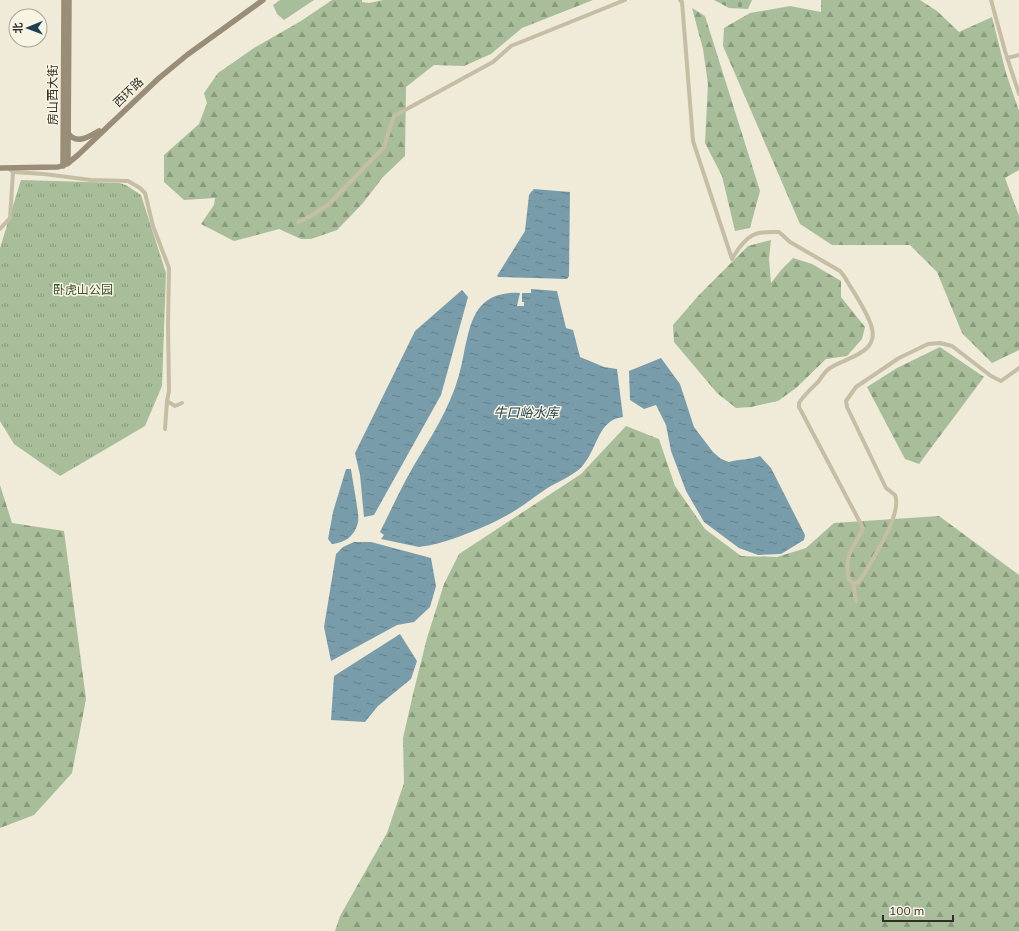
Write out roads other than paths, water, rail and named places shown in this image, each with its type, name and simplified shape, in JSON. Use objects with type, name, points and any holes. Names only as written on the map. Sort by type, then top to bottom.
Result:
[{"type":"main road","name":"房山西大街","points":[[64,0],[65,163]]},
{"type":"main road","name":"房山西大街","points":[[65,163],[68,133],[69,0]]},
{"type":"main road","name":"西环路","points":[[65,163],[168,67],[258,0]]},
{"type":"main road","name":"西环路","points":[[65,163],[159,78],[263,0]]},
{"type":"main road","points":[[68,133],[73,138],[81,139],[99,131]]},
{"type":"main road","points":[[0,166],[65,163]]},
{"type":"main road","points":[[0,166],[8,168],[55,167],[65,163]]},
{"type":"street","points":[[298,222],[329,204],[384,147],[394,116],[493,62],[510,46],[625,0]]},
{"type":"street","points":[[680,0],[682,2],[693,141],[732,259],[736,251],[754,235],[763,232],[779,232],[790,242],[840,271],[871,324],[873,334],[870,345],[861,353],[825,372],[818,382],[802,398],[799,407],[863,528],[850,553],[847,567],[849,580],[853,583],[856,601]]},
{"type":"street","points":[[991,0],[1007,58],[1019,94]]},
{"type":"street","points":[[1007,58],[1019,55]]},
{"type":"street","points":[[8,168],[13,172],[92,180],[128,181],[140,188],[145,193],[153,226],[169,268],[169,391],[166,401],[165,429]]},
{"type":"street","points":[[0,229],[10,218],[13,172]]},
{"type":"street","points":[[853,583],[857,583],[861,580],[888,530],[894,516],[896,505],[895,495],[886,488],[847,407],[846,401],[856,387],[900,358],[928,344],[940,343],[952,346],[991,376],[1001,381],[1019,368]]},
{"type":"street","points":[[166,401],[176,406],[182,403]]},
{"type":"water","points":[[534,189],[570,192],[569,276],[567,279],[497,276],[525,231],[529,195]]},
{"type":"water","name":"牛口峪水库","points":[[531,289],[557,291],[566,328],[573,330],[580,357],[604,367],[617,369],[623,417],[615,419],[609,423],[599,435],[581,468],[502,518],[453,539],[419,547],[381,539],[384,535],[380,532],[396,499],[451,399],[459,375],[469,329],[476,312],[489,299],[509,293],[520,293],[517,306],[524,306],[524,302],[522,302],[522,293],[531,293]]},
{"type":"water","points":[[462,290],[468,297],[441,395],[374,515],[364,517],[360,475],[355,453],[415,331]]},
{"type":"water","points":[[661,358],[680,384],[694,427],[713,452],[721,459],[729,462],[760,456],[771,468],[805,535],[804,540],[781,554],[758,555],[739,548],[704,522],[686,491],[671,451],[666,425],[656,405],[644,409],[630,400],[629,371]]},
{"type":"water","points":[[346,469],[351,469],[357,505],[358,522],[357,527],[349,538],[332,544],[328,539],[333,512]]},
{"type":"water","points":[[354,542],[371,542],[431,558],[436,586],[430,607],[414,622],[397,625],[331,661],[324,627],[336,554],[343,547]]},
{"type":"water","points":[[400,634],[417,661],[411,679],[378,706],[365,722],[331,720],[334,676]]},
{"type":"park label","name":"卧虎山公园","points":[[83,289]]}]
